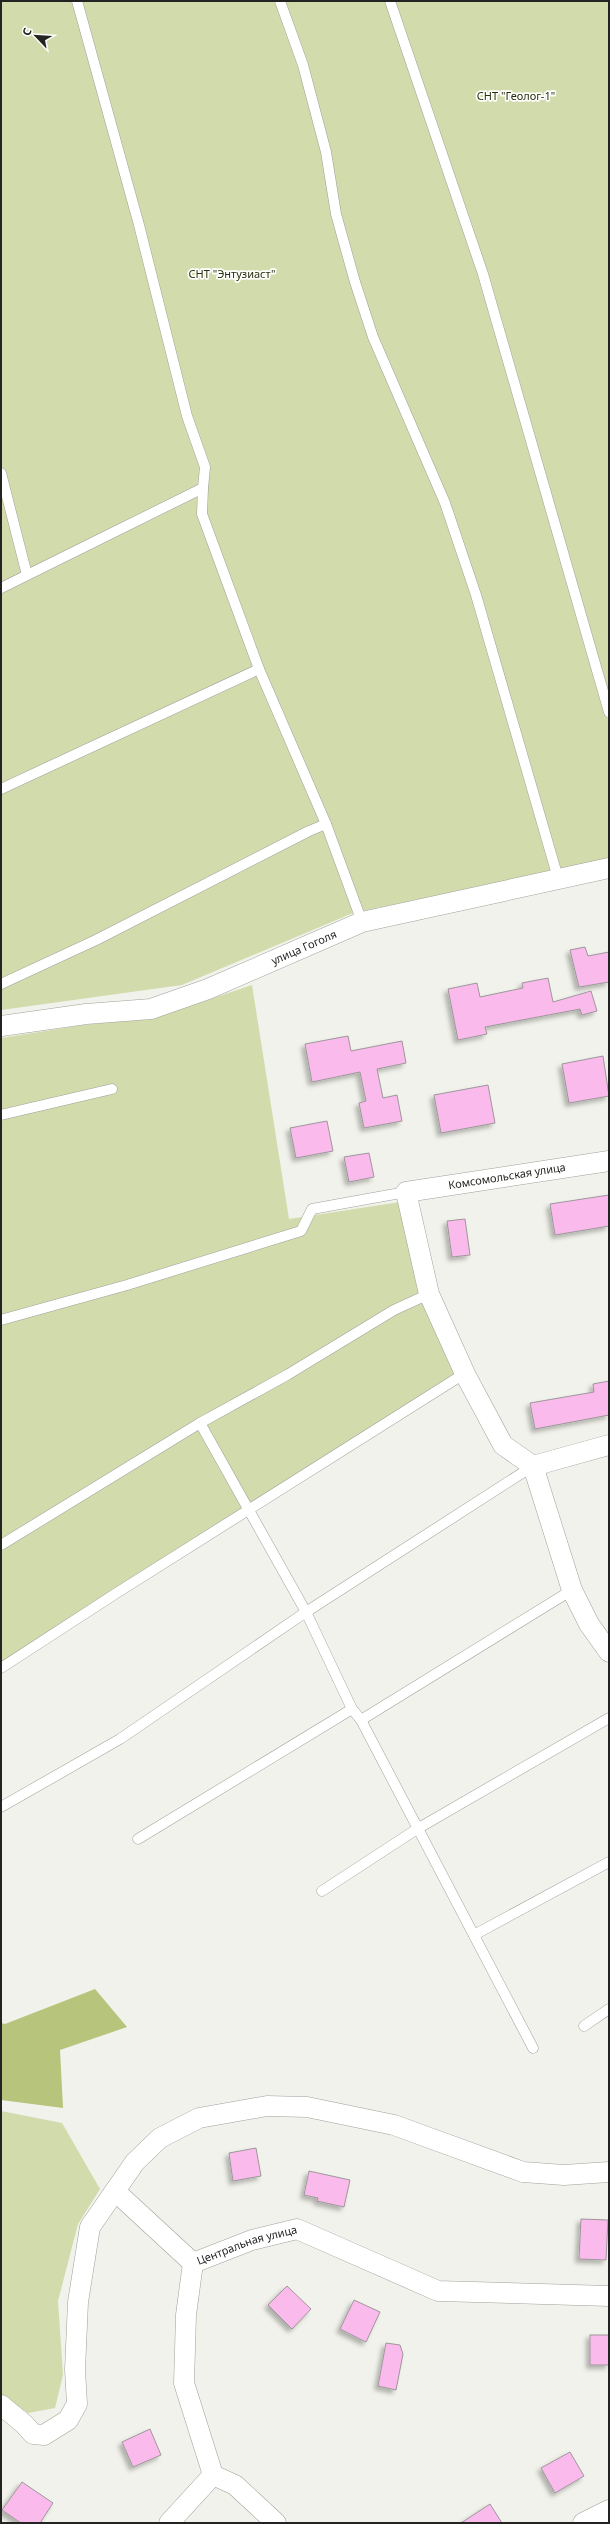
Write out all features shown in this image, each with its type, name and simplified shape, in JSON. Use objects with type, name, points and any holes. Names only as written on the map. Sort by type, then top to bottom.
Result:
[{"type":"street","name":"улица Гоголя","points":[[1,1026],[86,1014],[151,1009],[208,990],[362,922],[609,868]]},
{"type":"street","name":"Комсомольская улица","points":[[406,1192],[609,1161]]},
{"type":"street","points":[[406,1192],[429,1294],[466,1376],[503,1445],[533,1466],[572,1590],[589,1624],[609,1652]]},
{"type":"street","points":[[533,1466],[609,1445]]},
{"type":"street","points":[[1,2405],[24,2424],[33,2434],[44,2435],[68,2420],[77,2404],[75,2370],[78,2302],[90,2227],[135,2162],[160,2138],[199,2118],[267,2106],[308,2107],[394,2125],[523,2172],[564,2175],[609,2172]]},
{"type":"street","points":[[115,2191],[193,2263]]},
{"type":"street","name":"Центральная улица","points":[[213,2475],[184,2383],[186,2315],[193,2263],[252,2240],[297,2229],[438,2291],[609,2296]]},
{"type":"street","points":[[169,2523],[213,2475],[235,2484],[276,2523]]},
{"type":"street","points":[[583,2523],[609,2510]]},
{"type":"lane","points":[[77,1],[139,225],[187,416],[205,467],[202,514],[258,669],[326,824],[362,922]]},
{"type":"lane","points":[[280,1],[303,65],[322,138],[336,214],[355,282],[373,336],[445,503],[476,595],[558,878]]},
{"type":"lane","points":[[390,1],[483,274],[609,712]]},
{"type":"lane","points":[[1,473],[27,575]]},
{"type":"lane","points":[[1,588],[203,488]]},
{"type":"lane","points":[[1,789],[258,669]]},
{"type":"lane","points":[[1,984],[96,940],[309,831],[326,824]]},
{"type":"lane","points":[[1,1114],[112,1089]]},
{"type":"lane","points":[[1,1320],[127,1285],[301,1231],[312,1209],[406,1192]]},
{"type":"lane","points":[[1,1545],[200,1423],[287,1376],[394,1310],[429,1294]]},
{"type":"lane","points":[[1,1668],[247,1509],[459,1377]]},
{"type":"lane","points":[[200,1423],[306,1612],[352,1708],[361,1720],[533,2048]]},
{"type":"lane","points":[[1,1807],[120,1739],[306,1612],[533,1466]]},
{"type":"lane","points":[[361,1720],[572,1590]]},
{"type":"lane","points":[[138,1839],[352,1708]]},
{"type":"lane","points":[[322,1891],[417,1829],[609,1718]]},
{"type":"lane","points":[[474,1935],[609,1862]]},
{"type":"lane","points":[[584,2026],[609,2009]]},
{"type":"green space","name":"СНТ \"Энтузиаст\"","points":[[1,1],[609,1],[609,859],[353,913],[182,985],[1,1010]]},
{"type":"green space","points":[[252,985],[289,1219],[400,1202],[459,1377],[1,1668],[1,1038],[83,1025],[157,1017]]},
{"type":"green space","points":[[95,1989],[127,2027],[60,2050],[63,2108],[1,2100],[1,2023],[5,2024]]},
{"type":"green space","points":[[1,2111],[62,2123],[100,2189],[78,2224],[58,2301],[63,2375],[55,2408],[28,2413],[1,2394]]},
{"type":"building","points":[[585,947],[588,956],[609,952],[609,982],[579,987],[570,950]]},
{"type":"building","points":[[548,978],[553,1002],[591,991],[597,1011],[582,1015],[580,1009],[485,1027],[487,1034],[458,1040],[448,989],[477,983],[480,997],[523,988],[522,983]]},
{"type":"building","points":[[348,1036],[351,1051],[402,1041],[406,1063],[377,1069],[383,1098],[397,1095],[402,1121],[364,1128],[359,1103],[366,1101],[360,1072],[312,1082],[305,1044]]},
{"type":"building","points":[[603,1056],[609,1096],[569,1103],[562,1064]]},
{"type":"building","points":[[488,1085],[495,1123],[441,1133],[434,1095]]},
{"type":"building","points":[[327,1121],[333,1151],[296,1158],[290,1128]]},
{"type":"building","points":[[369,1153],[374,1177],[349,1182],[344,1157]]},
{"type":"building","points":[[609,1195],[609,1226],[555,1235],[550,1204]]},
{"type":"building","points":[[465,1219],[470,1255],[452,1257],[447,1221]]},
{"type":"building","points":[[609,1381],[609,1415],[535,1429],[530,1403],[594,1392],[593,1384]]},
{"type":"building","points":[[256,2148],[261,2176],[233,2181],[229,2153]]},
{"type":"building","points":[[309,2171],[350,2180],[344,2207],[317,2201],[318,2198],[304,2195]]},
{"type":"building","points":[[581,2219],[608,2220],[606,2260],[579,2259]]},
{"type":"building","points":[[287,2286],[311,2309],[292,2329],[268,2305]]},
{"type":"building","points":[[354,2300],[380,2312],[366,2342],[340,2329]]},
{"type":"building","points":[[590,2335],[609,2335],[609,2365],[590,2365]]},
{"type":"building","points":[[386,2343],[400,2345],[403,2354],[396,2390],[378,2386]]},
{"type":"building","points":[[150,2429],[161,2455],[133,2467],[122,2442]]},
{"type":"building","points":[[570,2452],[584,2476],[555,2493],[541,2468]]},
{"type":"building","points":[[22,2482],[53,2503],[40,2523],[21,2523],[2,2510]]},
{"type":"building","points":[[490,2504],[502,2523],[461,2523]]},
{"type":"park label","name":"СНТ \"Геолог-1\"","points":[[516,96]]}]
